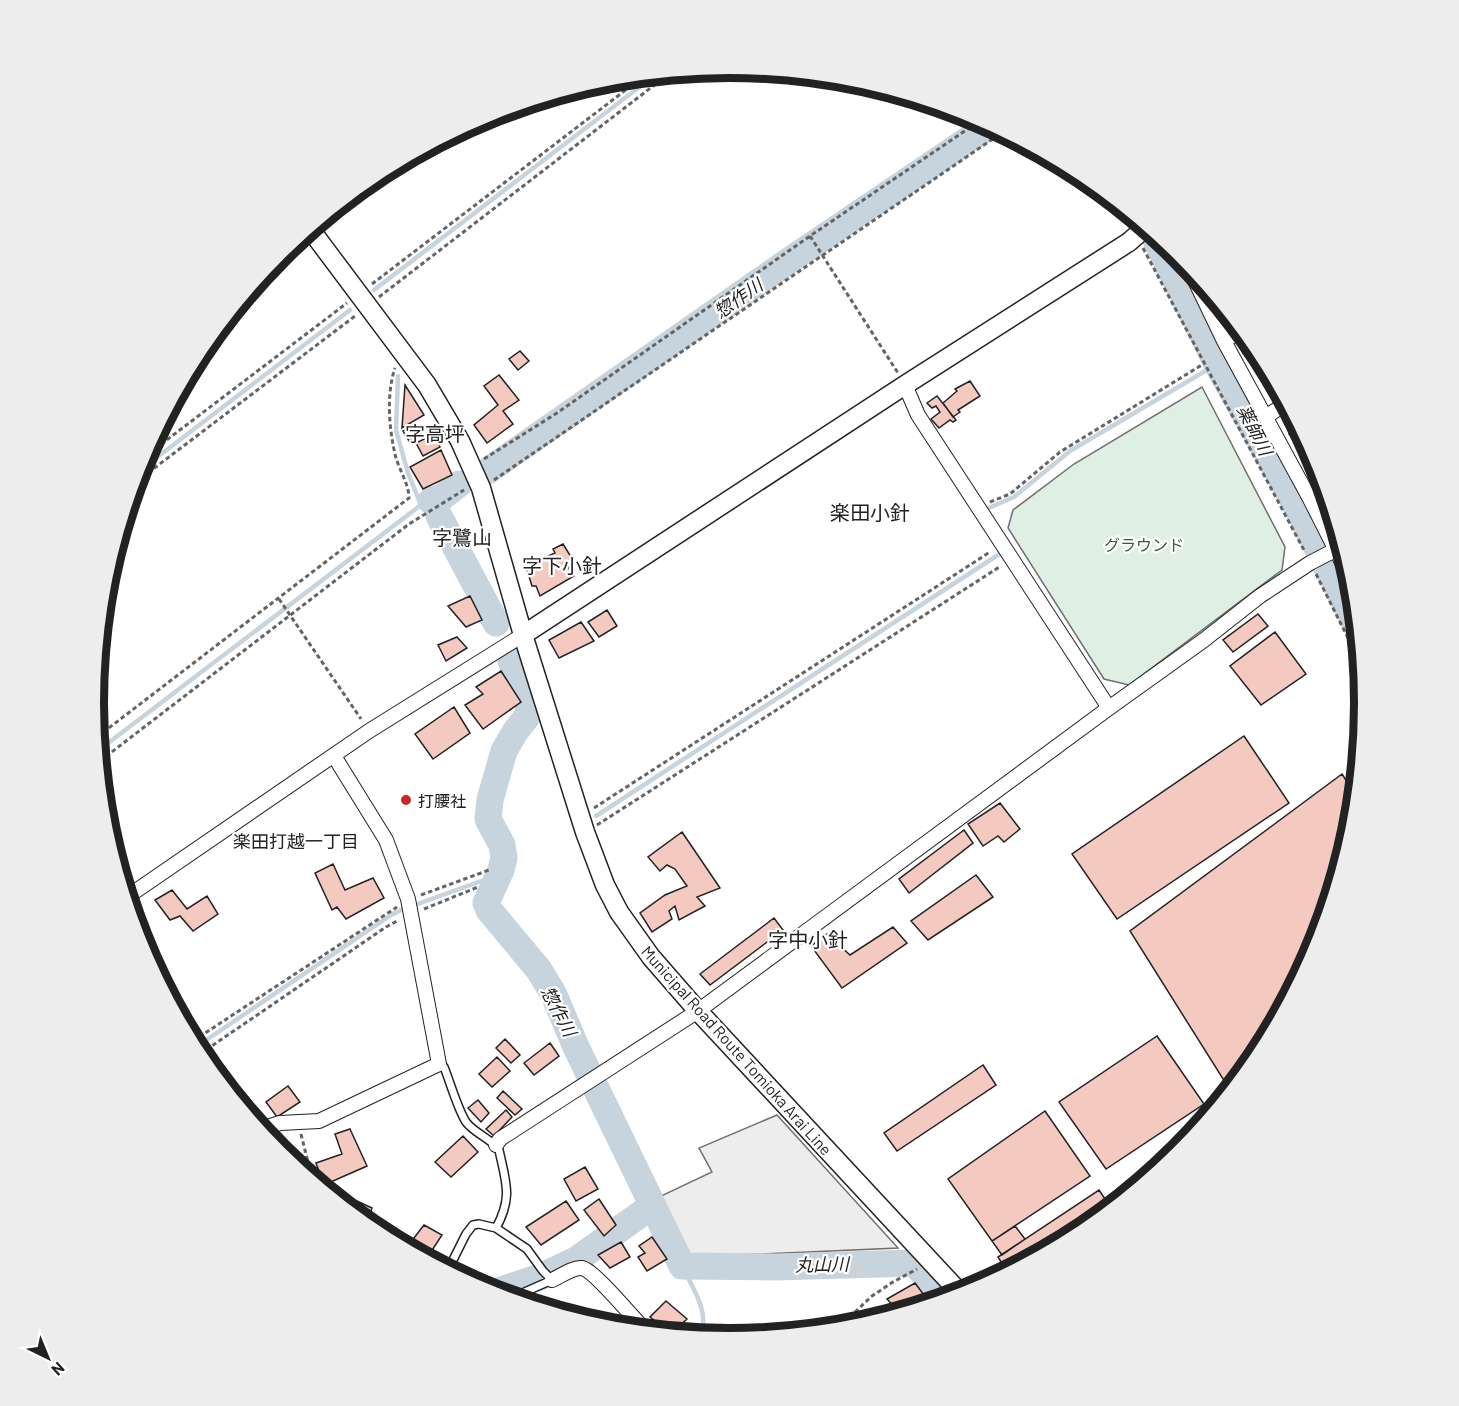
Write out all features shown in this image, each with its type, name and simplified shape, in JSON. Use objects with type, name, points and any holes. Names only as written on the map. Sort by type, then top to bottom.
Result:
[{"type":"street","name":"Municipal Road Route Tomioka Arai Line","points":[[315,235],[362,301],[406,356],[447,417],[478,479],[523,636],[583,825],[605,885],[619,912],[651,957],[698,1011],[954,1286]]},
{"type":"street","points":[[134,893],[369,731],[523,636],[1137,235]]},
{"type":"street","points":[[1201,294],[1224,341],[1310,499],[1337,559]]},
{"type":"street","points":[[1224,341],[1234,335]]},
{"type":"street","points":[[905,385],[918,415],[1109,708]]},
{"type":"street","points":[[1266,417],[1280,408]]},
{"type":"street","points":[[1310,499],[1318,494]]},
{"type":"street","points":[[495,1145],[500,1139],[698,1011],[1204,640],[1260,596],[1310,563],[1332,552]]},
{"type":"street","points":[[270,1126],[280,1123],[319,1121],[439,1064],[410,907],[386,840],[334,756]]},
{"type":"street","points":[[547,1276],[577,1269],[586,1270],[637,1321]]},
{"type":"lane","points":[[439,1064],[444,1067],[466,1121],[499,1150],[507,1192],[504,1214],[496,1228]]},
{"type":"lane","points":[[451,1263],[473,1225],[496,1228],[527,1249],[547,1276],[521,1292]]},
{"type":"path","points":[[161,445],[362,301],[658,82]]},
{"type":"path","points":[[149,471],[632,86]]},
{"type":"path","points":[[478,479],[557,413],[971,127]]},
{"type":"path","points":[[107,756],[408,524],[823,254],[995,137]]},
{"type":"path","points":[[1137,235],[1351,645]]},
{"type":"path","points":[[810,236],[905,385]]},
{"type":"path","points":[[105,731],[409,498],[409,491],[396,457],[390,422],[391,381],[394,369],[406,356]]},
{"type":"path","points":[[981,511],[1010,494],[1060,452],[1205,364]]},
{"type":"path","points":[[583,825],[991,553],[985,544]]},
{"type":"path","points":[[583,825],[1012,558]]},
{"type":"path","points":[[279,599],[369,731]]},
{"type":"path","points":[[201,1036],[410,907],[489,870]]},
{"type":"path","points":[[209,1048],[386,927],[410,907],[478,887]]},
{"type":"path","points":[[298,1122],[309,1165]]},
{"type":"path","points":[[848,1316],[886,1287],[909,1274]]},
{"type":"green space","name":"グラウンド","points":[[1202,387],[1285,547],[1282,570],[1129,685],[1104,679],[1008,528],[1013,510],[1074,464]]},
{"type":"shaded area","points":[[777,1115],[898,1248],[691,1257],[661,1196],[712,1172],[699,1148]]},
{"type":"building","points":[[520,351],[529,361],[518,370],[509,359]]},
{"type":"building","points":[[1245,351],[1258,370],[1257,371],[1243,353]]},
{"type":"building","points":[[499,375],[519,400],[503,411],[513,424],[487,443],[474,425],[498,405],[484,386]]},
{"type":"building","points":[[970,381],[980,396],[958,410],[960,412],[953,417],[943,403],[957,391],[955,389]]},
{"type":"building","points":[[1266,382],[1275,399],[1275,399],[1263,384]]},
{"type":"building","points":[[405,385],[424,415],[402,428]]},
{"type":"building","points":[[937,396],[956,420],[953,422],[950,420],[939,428],[931,419],[940,412],[936,406],[932,408],[927,403]]},
{"type":"building","points":[[413,425],[419,436],[409,441],[403,431]]},
{"type":"building","points":[[1292,432],[1299,448],[1289,434]]},
{"type":"building","points":[[434,434],[440,447],[423,456],[416,443]]},
{"type":"building","points":[[441,450],[452,475],[423,489],[410,467]]},
{"type":"building","points":[[563,544],[573,560],[567,565],[574,576],[540,596],[536,586],[532,586],[526,567],[555,553],[553,549]]},
{"type":"building","points":[[470,596],[482,620],[466,627],[448,606]]},
{"type":"building","points":[[607,610],[617,626],[599,637],[588,622]]},
{"type":"building","points":[[1258,614],[1268,626],[1233,652],[1223,640]]},
{"type":"building","points":[[581,622],[594,641],[559,658],[549,640]]},
{"type":"building","points":[[1275,632],[1306,674],[1261,705],[1230,666]]},
{"type":"building","points":[[457,637],[467,648],[446,661],[438,645]]},
{"type":"building","points":[[501,671],[521,702],[483,729],[465,705],[483,694],[476,687]]},
{"type":"building","points":[[454,707],[470,733],[433,759],[415,734]]},
{"type":"building","points":[[1244,736],[1289,803],[1117,919],[1072,854]]},
{"type":"building","points":[[1342,774],[1349,785],[1342,825],[1333,865],[1307,942],[1271,1016],[1225,1083],[1130,931]]},
{"type":"building","points":[[1000,803],[1020,829],[1004,842],[998,836],[983,846],[968,824]]},
{"type":"building","points":[[964,830],[973,843],[909,893],[899,879]]},
{"type":"building","points":[[682,832],[720,888],[697,897],[705,906],[679,920],[675,906],[669,911],[672,919],[652,932],[640,913],[665,895],[687,886],[675,869],[667,865],[660,871],[648,857]]},
{"type":"building","points":[[333,864],[345,890],[373,878],[384,898],[346,919],[337,907],[332,910],[315,873]]},
{"type":"building","points":[[976,875],[993,897],[928,940],[911,921]]},
{"type":"building","points":[[172,890],[187,909],[207,896],[218,914],[193,931],[180,916],[170,920],[155,900]]},
{"type":"building","points":[[774,918],[783,930],[710,985],[700,974]]},
{"type":"building","points":[[893,927],[907,943],[842,988],[811,946],[827,934],[850,955]]},
{"type":"building","points":[[1157,1036],[1204,1104],[1106,1169],[1059,1102]]},
{"type":"building","points":[[505,1039],[520,1055],[511,1063],[496,1048]]},
{"type":"building","points":[[550,1043],[559,1056],[534,1075],[524,1063]]},
{"type":"building","points":[[497,1057],[510,1071],[492,1087],[479,1074]]},
{"type":"building","points":[[983,1065],[996,1085],[897,1151],[884,1133]]},
{"type":"building","points":[[288,1086],[300,1102],[277,1117],[266,1102]]},
{"type":"building","points":[[503,1091],[522,1109],[515,1115],[497,1098]]},
{"type":"building","points":[[478,1100],[489,1113],[481,1122],[468,1108]]},
{"type":"building","points":[[506,1110],[512,1117],[494,1136],[486,1129]]},
{"type":"building","points":[[1045,1111],[1090,1176],[992,1241],[948,1179]]},
{"type":"building","points":[[350,1129],[367,1166],[329,1183],[321,1176],[316,1163],[342,1154],[335,1134]]},
{"type":"building","points":[[463,1136],[478,1152],[451,1177],[435,1162]]},
{"type":"building","points":[[585,1167],[598,1189],[576,1201],[564,1179]]},
{"type":"building","points":[[1139,1176],[1121,1190],[1120,1187]]},
{"type":"building","points":[[1099,1190],[1107,1201],[1077,1223],[1006,1264],[1003,1265],[998,1257]]},
{"type":"building","points":[[344,1195],[372,1208],[370,1214]]},
{"type":"building","points":[[599,1199],[616,1225],[604,1236],[584,1210]]},
{"type":"building","points":[[566,1201],[579,1220],[541,1245],[526,1227]]},
{"type":"building","points":[[424,1225],[442,1235],[431,1252],[412,1241]]},
{"type":"building","points":[[1015,1226],[1025,1239],[1002,1255],[992,1241]]},
{"type":"building","points":[[652,1237],[667,1259],[647,1271],[638,1257],[645,1253],[639,1246]]},
{"type":"building","points":[[621,1242],[630,1257],[610,1268],[598,1255]]},
{"type":"building","points":[[915,1283],[925,1296],[894,1306],[887,1299]]},
{"type":"building","points":[[666,1301],[687,1319],[679,1326],[659,1324],[650,1317]]},
{"type":"waterway","points":[[374,290],[644,84]]},
{"type":"waterway","name":"惣作川","points":[[486,472],[793,258],[981,131]]},
{"type":"waterway","name":"薬師川","points":[[1162,252],[1217,364],[1294,502],[1346,606]]},
{"type":"waterway","points":[[154,460],[350,310]]},
{"type":"waterway","points":[[984,510],[1014,497],[1070,451],[1217,364]]},
{"type":"waterway","points":[[398,376],[396,430],[408,473],[421,505]]},
{"type":"waterway","name":"惣作川","points":[[431,501],[442,497],[459,484]]},
{"type":"waterway","points":[[106,745],[421,505],[431,501]]},
{"type":"waterway","name":"惣作川","points":[[439,516],[496,623]]},
{"type":"waterway","points":[[596,816],[1001,553],[999,550]]},
{"type":"waterway","name":"惣作川","points":[[511,661],[526,694],[529,712],[504,751],[490,800],[488,819],[502,845],[504,858],[486,903],[489,910],[539,970],[554,995],[576,1047],[682,1266],[776,1267],[914,1263],[940,1291]]},
{"type":"waterway","points":[[204,1041],[391,915],[484,880]]},
{"type":"waterway","name":"惣作川","points":[[509,1287],[540,1277],[576,1260],[652,1206]]},
{"type":"waterway","name":"丸山川","points":[[682,1266],[699,1300],[703,1327]]},
{"type":"place","name":"打腰社","points":[[406,800]]},
{"type":"district","name":"字高坪","points":[[435,433]]},
{"type":"district","name":"楽田小針","points":[[870,512]]},
{"type":"district","name":"字鷺山","points":[[462,537]]},
{"type":"district","name":"字下小針","points":[[562,565]]},
{"type":"district","name":"楽田打越一丁目","points":[[296,841]]},
{"type":"district","name":"字中小針","points":[[808,939]]}]
